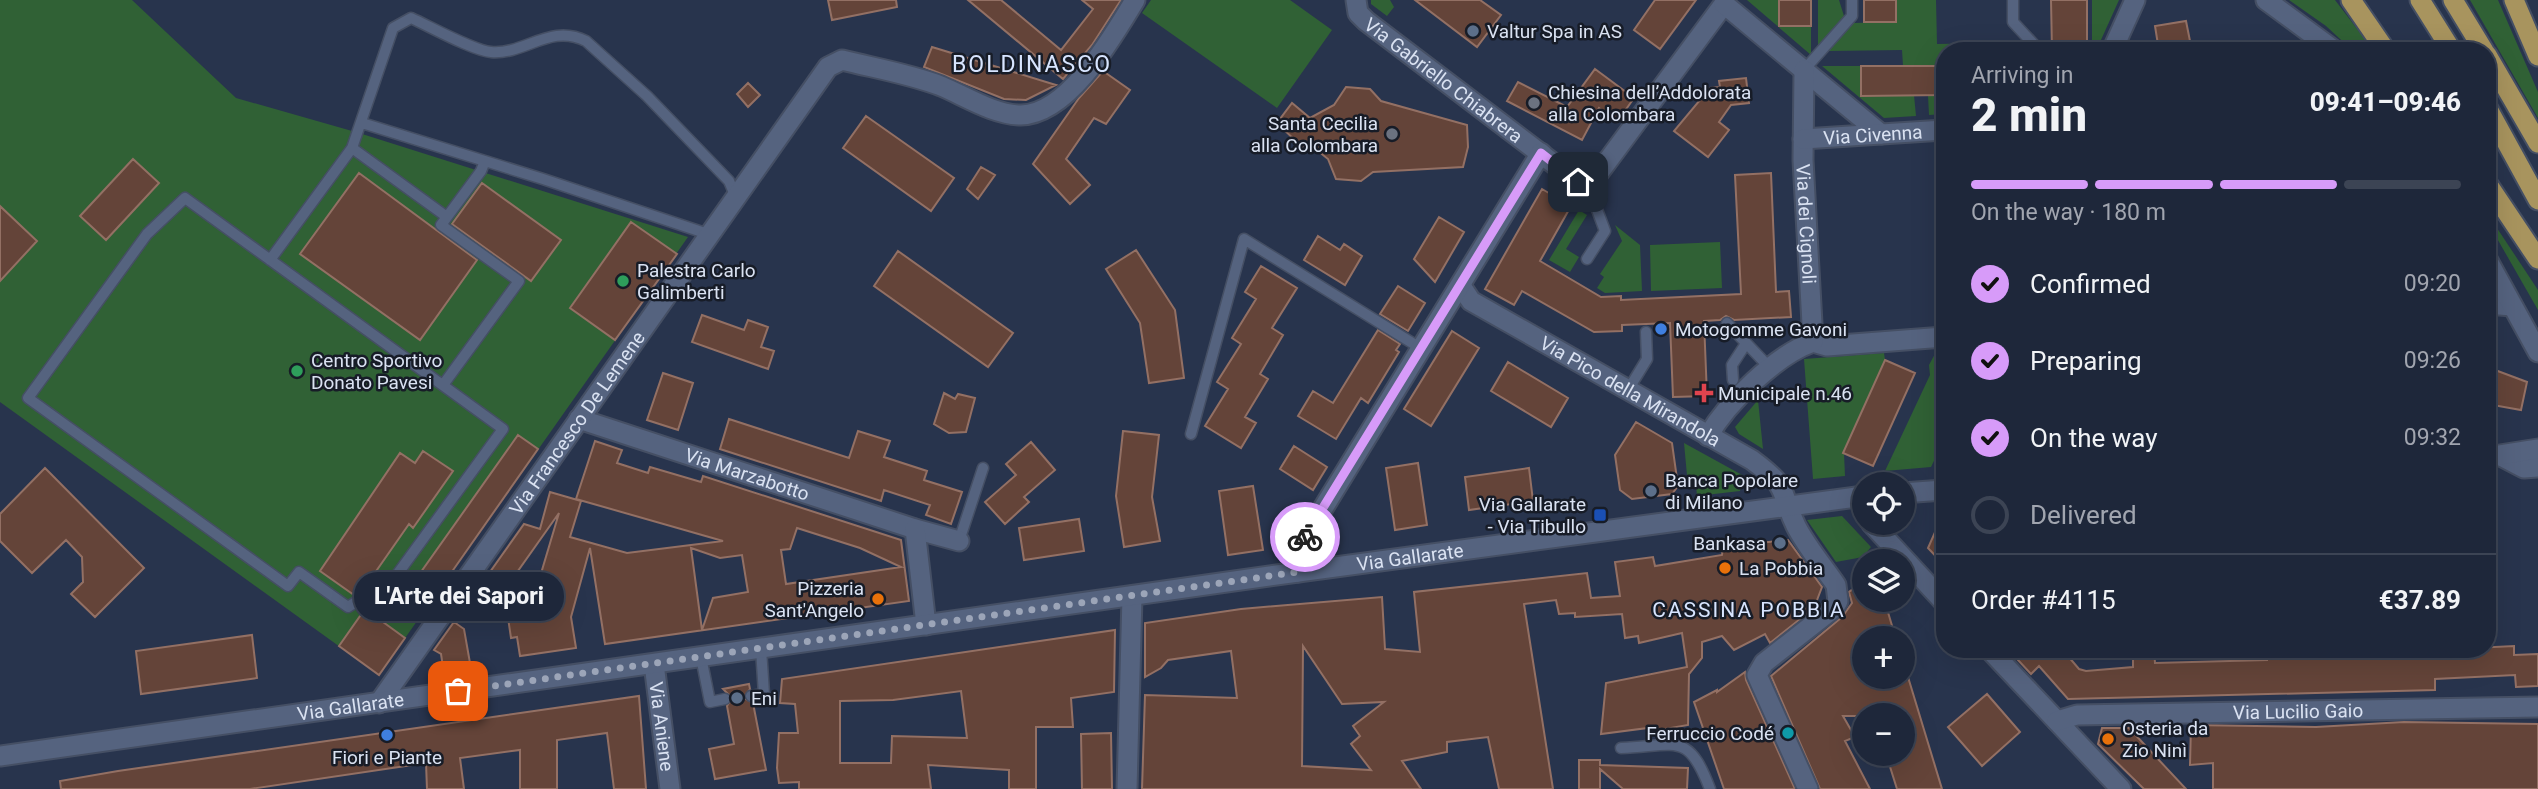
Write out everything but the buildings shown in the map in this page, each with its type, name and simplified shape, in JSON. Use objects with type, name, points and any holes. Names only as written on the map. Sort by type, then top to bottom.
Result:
[{"type":"highway","points":[[2351,0],[2380,42]]},
{"type":"highway","points":[[2453,0],[2478,42]]},
{"type":"highway","points":[[2514,0],[2538,56]]},
{"type":"highway","points":[[2421,2],[2446,42]]},
{"type":"highway","points":[[2496,72],[2538,143]]},
{"type":"highway","points":[[2496,123],[2538,200]]},
{"type":"highway","points":[[2496,196],[2538,259]]},
{"type":"street","name":"Via Francesco De Lemene","points":[[379,703],[735,195],[828,67],[842,60],[941,86],[996,109],[1022,115],[1043,108],[1061,97],[1084,76],[1135,0]]},
{"type":"street","name":"Via Gabriello Chiabrera","points":[[1356,0],[1359,13],[1366,21],[1578,182],[1587,183]]},
{"type":"street","points":[[2116,42],[2135,0]]},
{"type":"street","points":[[2266,0],[2323,42]]},
{"type":"street","points":[[1587,183],[1595,178],[1724,2],[1881,134]]},
{"type":"street","name":"Via dei Cignoli","points":[[1804,70],[1803,139],[1812,342]]},
{"type":"street","name":"Via Civenna","points":[[1803,139],[1936,131]]},
{"type":"street","points":[[1298,572],[1303,541],[1541,153]]},
{"type":"street","points":[[2496,276],[2538,352]]},
{"type":"street","name":"Via Pico della Mirandola","points":[[1461,286],[1471,301],[1708,436],[1776,478],[1797,526],[1836,585],[1838,601],[1834,608],[1763,663],[1757,675],[1808,789]]},
{"type":"street","points":[[2496,305],[2512,306]]},
{"type":"street","points":[[1708,436],[1717,421],[1784,356],[1812,342],[1828,346],[1936,338]]},
{"type":"street","name":"Via Marzabotto","points":[[579,419],[959,541]]},
{"type":"street","points":[[2496,456],[2519,450],[2538,449]]},
{"type":"street","points":[[2496,458],[2524,468],[2538,467]]},
{"type":"street","points":[[1915,492],[1936,491]]},
{"type":"street","name":"Via Gallarate","points":[[0,756],[1298,572],[1790,505],[1852,500]]},
{"type":"street","points":[[915,529],[926,625]]},
{"type":"street","points":[[1882,535],[1936,593]]},
{"type":"street","points":[[1127,789],[1132,596]]},
{"type":"street","points":[[1998,658],[2120,789]]},
{"type":"street","name":"Via Aniene","points":[[654,664],[670,789]]},
{"type":"street","name":"Via Lucilio Gaio","points":[[2057,721],[2077,715],[2538,707]]},
{"type":"lane","points":[[1804,70],[1852,16],[1852,0]]},
{"type":"lane","points":[[2013,0],[2013,22],[2032,42]]},
{"type":"lane","points":[[270,260],[352,148],[393,28],[411,18],[491,52],[552,36],[575,36],[586,41],[647,96],[730,181],[735,195]]},
{"type":"lane","points":[[362,123],[708,234]]},
{"type":"lane","points":[[352,148],[447,217]]},
{"type":"lane","points":[[443,385],[519,281],[441,225],[481,171],[485,161]]},
{"type":"lane","points":[[1587,183],[1605,231],[1587,259]]},
{"type":"lane","points":[[185,198],[443,385],[503,429],[396,576],[348,607],[299,572],[288,586],[28,398],[148,234],[185,198]]},
{"type":"lane","points":[[1191,434],[1244,239],[1422,349]]},
{"type":"lane","points":[[1727,323],[1770,369]]},
{"type":"lane","points":[[1627,391],[1647,359],[1646,332]]},
{"type":"lane","points":[[1733,380],[1732,365],[1745,345]]},
{"type":"lane","points":[[959,541],[983,468]]},
{"type":"lane","points":[[396,576],[443,612]]},
{"type":"lane","points":[[751,696],[764,694],[761,649]]},
{"type":"lane","points":[[701,657],[710,702],[725,699]]},
{"type":"lane","points":[[1621,748],[1685,746],[1696,754],[1710,789]]},
{"type":"green space","name":"Centro Sportivo Donato Pavesi","points":[[0,0],[132,0],[236,98],[359,133],[688,237],[379,675],[0,402]]},
{"type":"green space","points":[[1151,0],[1290,0],[1332,30],[1277,108],[1142,13]]},
{"type":"green space","points":[[1371,0],[1390,0],[1394,7],[1387,16],[1371,4]]},
{"type":"green space","points":[[1747,0],[1779,0],[1780,26],[1811,26],[1811,55]]},
{"type":"green space","points":[[1818,0],[1839,0],[1844,16],[1818,47]]},
{"type":"green space","points":[[1896,0],[1936,0],[1936,66],[1903,66],[1902,50],[1828,51],[1853,23],[1896,22]]},
{"type":"green space","points":[[2092,0],[2119,0],[2100,42],[2092,42]]},
{"type":"green space","points":[[2289,0],[2335,0],[2367,42],[2343,42]]},
{"type":"green space","points":[[2470,0],[2498,0],[2538,92],[2538,118],[2496,42]]},
{"type":"green space","points":[[1822,66],[1861,66],[1861,96],[1914,95],[1916,116],[1884,118]]},
{"type":"green space","points":[[1928,95],[1936,95],[1936,115],[1929,115]]},
{"type":"green space","points":[[1579,210],[1587,215],[1566,249],[1579,257],[1570,272],[1549,260]]},
{"type":"green space","points":[[1615,225],[1640,245],[1642,291],[1605,293],[1597,288],[1604,277],[1600,274],[1622,241]]},
{"type":"green space","points":[[2496,227],[2538,290],[2538,310],[2496,237]]},
{"type":"green space","points":[[1720,242],[1722,288],[1651,291],[1650,245]]},
{"type":"green space","points":[[1936,352],[1936,457],[1931,467],[1885,471],[1930,375],[1929,365]]},
{"type":"green space","points":[[1884,353],[1885,360],[1844,453],[1845,476],[1813,479],[1804,359]]},
{"type":"green space","points":[[1758,400],[1763,449],[1739,434],[1735,427]]},
{"type":"green space","points":[[1684,443],[1744,476],[1740,491],[1697,496],[1696,485],[1688,486]]},
{"type":"green space","points":[[1842,516],[1852,527],[1852,535],[1860,535],[1871,547],[1852,549],[1852,559],[1836,562],[1807,520]]},
{"type":"way so far","points":[[458,691],[1298,572],[1305,537]]},
{"type":"place","name":"Valtur Spa in AS","points":[[1473,31]]},
{"type":"place","name":"Chiesina dell’Addolorata alla Colombara","points":[[1534,103]]},
{"type":"place","name":"Santa Cecilia alla Colombara","points":[[1392,134]]},
{"type":"place","name":"Palestra Carlo Galimberti","points":[[623,281]]},
{"type":"place","name":"Motogomme Gavoni","points":[[1661,329]]},
{"type":"place","name":"Centro Sportivo Donato Pavesi","points":[[297,371]]},
{"type":"place","name":"Municipale n.46","points":[[1704,393]]},
{"type":"place","name":"Banca Popolare di Milano","points":[[1651,491]]},
{"type":"place","name":"Via Gallarate - Via Tibullo","points":[[1600,515]]},
{"type":"place","name":"Bankasa","points":[[1780,543]]},
{"type":"place","name":"La Pobbia","points":[[1725,568]]},
{"type":"place","name":"Pizzeria Sant'Angelo","points":[[878,599]]},
{"type":"place","name":"L'Arte dei Sapori","points":[[458,691]]},
{"type":"place","name":"Eni","points":[[737,698]]},
{"type":"place","name":"Ferruccio Codé","points":[[1788,733]]},
{"type":"place","name":"Fiori e Piante","points":[[387,735]]},
{"type":"place","name":"Osteria da Zio Ninì","points":[[2108,739]]},
{"type":"district","name":"BOLDINASCO","points":[[1032,64]]},
{"type":"district","name":"CASSINA POBBIA","points":[[1749,610]]},
{"type":"route","points":[[1305,537],[1541,153],[1578,182]]}]
